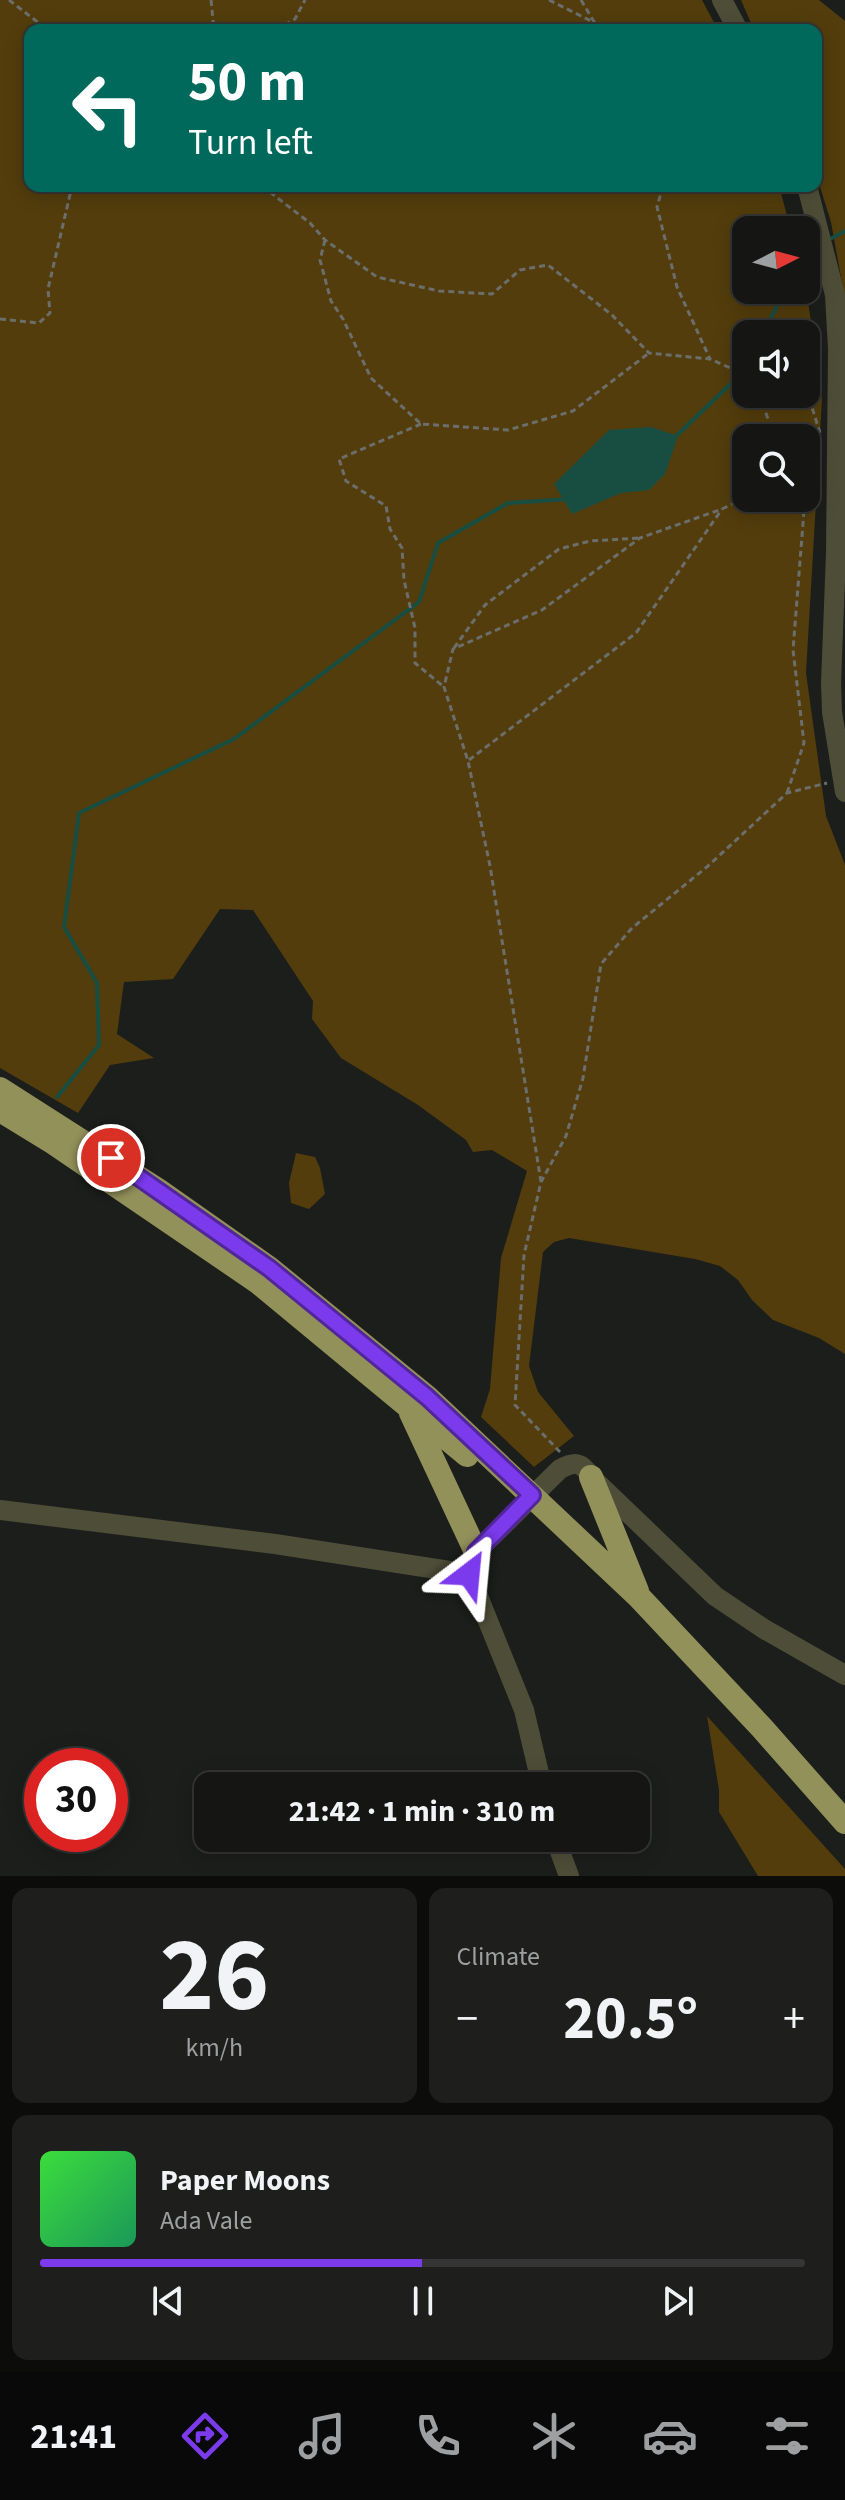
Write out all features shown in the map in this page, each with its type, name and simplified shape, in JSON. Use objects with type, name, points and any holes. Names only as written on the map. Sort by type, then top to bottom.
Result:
[{"type":"highway","points":[[0,1089],[146,1182],[269,1268],[427,1397],[741,1724],[845,1843]]},
{"type":"highway","points":[[0,1110],[54,1143],[258,1282],[527,1501],[639,1597],[845,1822]]},
{"type":"highway","points":[[406,1404],[472,1563]]},
{"type":"highway","points":[[581,1470],[639,1597]]},
{"type":"street","points":[[722,0],[735,24]]},
{"type":"street","points":[[809,192],[835,295],[838,349],[838,682],[832,712],[844,786]]},
{"type":"street","points":[[472,1563],[560,1469],[581,1470],[715,1596],[764,1629],[845,1675]]},
{"type":"street","points":[[0,1510],[275,1544],[472,1563]]},
{"type":"street","points":[[472,1563],[524,1710],[539,1772]]},
{"type":"street","points":[[560,1852],[569,1876]]},
{"type":"path","points":[[9,0],[40,24]]},
{"type":"path","points":[[211,0],[213,24]]},
{"type":"path","points":[[286,24],[295,19],[305,0]]},
{"type":"path","points":[[549,0],[596,24]]},
{"type":"path","points":[[581,0],[592,22]]},
{"type":"path","points":[[0,319],[39,323],[50,313],[48,289],[71,192]]},
{"type":"path","points":[[270,192],[310,223],[325,240],[377,277],[439,291],[492,294],[520,270],[548,265],[612,315],[649,353],[710,359],[732,369]]},
{"type":"path","points":[[661,192],[657,207],[677,287],[710,359]]},
{"type":"path","points":[[325,240],[320,260],[331,301],[371,378],[421,424]]},
{"type":"path","points":[[444,687],[415,663],[415,628],[404,580],[402,548],[390,529],[386,506],[346,481],[339,459],[421,424],[508,430],[573,411],[649,353]]},
{"type":"path","points":[[812,408],[821,436]]},
{"type":"path","points":[[541,1182],[490,866],[468,761],[444,687],[453,649],[485,605],[559,549],[590,541],[640,538],[732,504]]},
{"type":"path","points":[[468,761],[636,633],[722,509]]},
{"type":"path","points":[[581,1470],[515,1405],[524,1255],[541,1182],[566,1136],[583,1078],[601,964],[632,928],[708,866],[787,793],[804,743],[793,650],[804,512]]},
{"type":"path","points":[[453,649],[542,610],[640,538]]},
{"type":"path","points":[[787,793],[844,786]]},
{"type":"shaded area","points":[[0,0],[702,0],[715,24],[24,24],[24,192],[781,192],[787,216],[732,216],[732,304],[808,304],[811,320],[732,320],[732,408],[820,408],[820,385],[822,399],[820,433],[820,424],[732,424],[732,512],[815,512],[806,673],[826,816],[845,865],[845,1354],[819,1338],[773,1320],[752,1300],[738,1280],[720,1266],[569,1238],[554,1242],[543,1252],[529,1366],[538,1392],[574,1436],[534,1467],[481,1417],[490,1389],[501,1258],[527,1171],[492,1150],[473,1152],[466,1140],[418,1105],[341,1058],[312,1019],[313,1001],[253,910],[220,909],[173,979],[124,982],[117,1034],[154,1058],[110,1065],[78,1113],[0,1068]]},
{"type":"shaded area","points":[[741,0],[819,0],[845,21],[845,321],[844,294],[831,222],[822,192],[822,24],[751,24]]},
{"type":"shaded area","points":[[651,427],[678,436],[665,474],[649,490],[621,493],[572,514],[554,484],[609,430]]},
{"type":"shaded area","points":[[296,1153],[315,1157],[320,1168],[325,1194],[309,1209],[291,1203],[289,1183]]},
{"type":"shaded area","points":[[707,1716],[845,1869],[845,1876],[758,1876],[719,1812],[719,1790]]},
{"type":"waterway","points":[[832,238],[845,231]]},
{"type":"waterway","points":[[770,320],[778,304]]},
{"type":"waterway","points":[[674,438],[732,383]]},
{"type":"waterway","points":[[57,1097],[99,1045],[97,983],[64,927],[79,813],[234,739],[419,602],[438,543],[508,503],[569,499]]},
{"type":"route","points":[[111,1158],[269,1268],[427,1397],[532,1495],[476,1552],[469,1574]]}]
